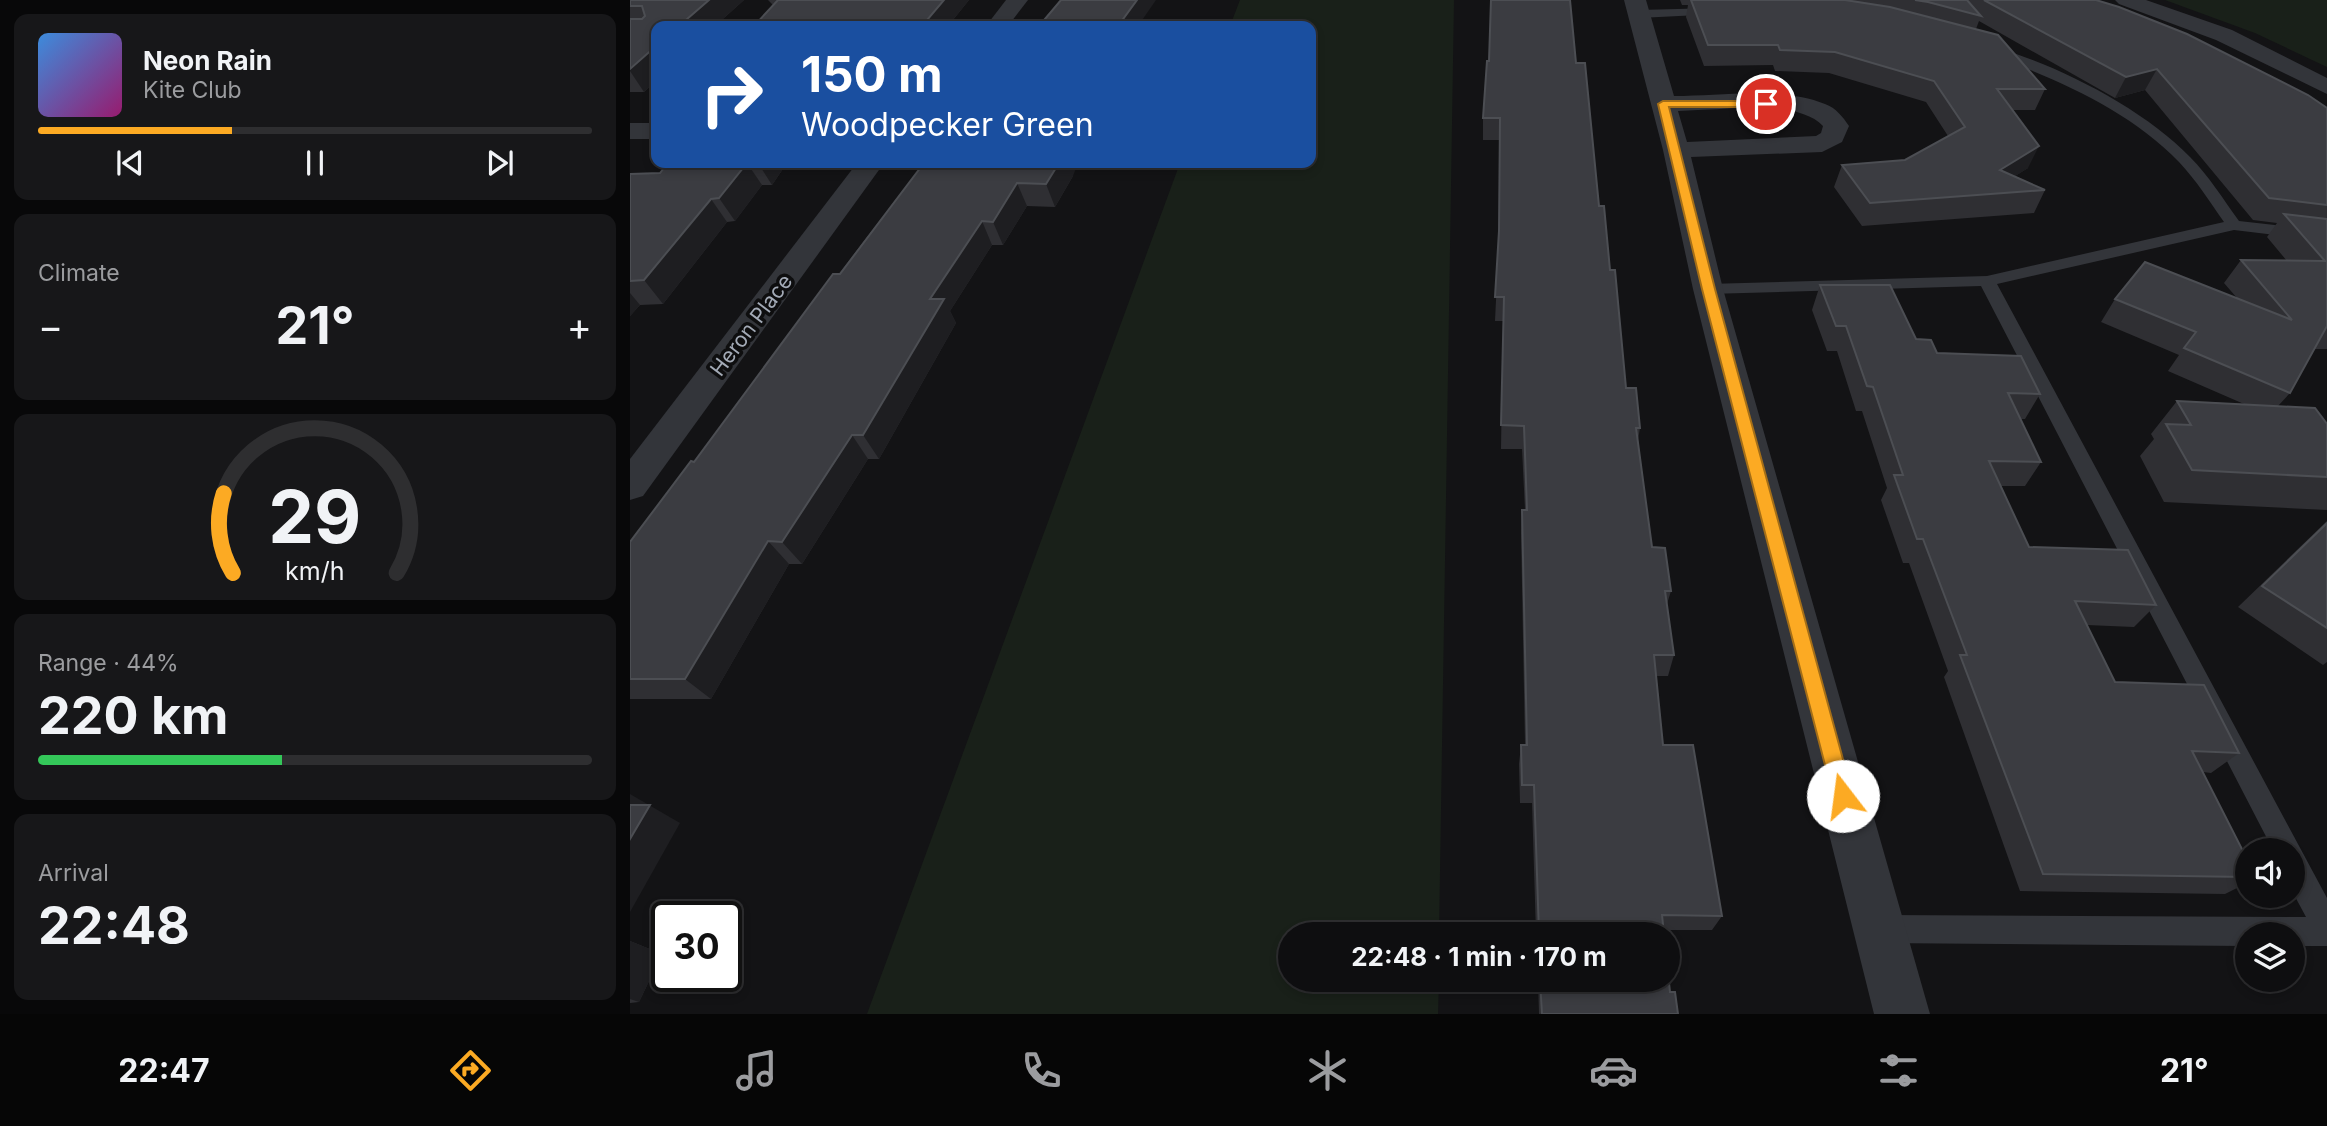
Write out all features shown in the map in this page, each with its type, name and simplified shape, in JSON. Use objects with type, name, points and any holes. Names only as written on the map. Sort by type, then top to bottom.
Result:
[{"type":"street","points":[[1001,21],[1017,0]]},
{"type":"street","points":[[2126,0],[2224,36],[2327,87]]},
{"type":"street","points":[[1637,7],[1676,150],[1709,289],[1902,1014]]},
{"type":"street","points":[[1663,104],[1792,104],[1816,109],[1829,117],[1836,126],[1833,137],[1822,144],[1676,150]]},
{"type":"street","points":[[630,131],[651,131]]},
{"type":"street","name":"Heron Place","points":[[630,486],[867,168]]},
{"type":"lane","points":[[1637,7],[1731,11]]},
{"type":"lane","points":[[1977,45],[2052,73],[2126,112],[2184,159],[2234,225]]},
{"type":"lane","points":[[1709,289],[1987,281],[2234,225],[2327,236]]},
{"type":"lane","points":[[1987,281],[2281,838]]},
{"type":"lane","points":[[2305,886],[2327,927]]},
{"type":"lane","points":[[1878,929],[2327,932]]},
{"type":"shaded area","points":[[1240,0],[1454,0],[1439,922],[1278,922],[1278,992],[1439,992],[1438,1014],[867,1014],[1178,168],[1316,168],[1316,21],[1232,21]]},
{"type":"shaded area","points":[[2165,0],[2327,0],[2327,67],[2255,33]]},
{"type":"building","points":[[630,0],[709,0],[685,21],[651,21],[651,50],[630,69],[630,19],[642,19],[645,16],[642,6],[630,6]]},
{"type":"building","points":[[778,0],[944,0],[926,21],[759,21]]},
{"type":"building","points":[[1061,0],[1137,0],[1122,21],[1043,21]]},
{"type":"building","points":[[1491,0],[1570,0],[1576,63],[1585,63],[1599,206],[1604,206],[1610,270],[1615,270],[1626,388],[1636,388],[1640,428],[1636,428],[1652,547],[1665,548],[1671,591],[1665,591],[1674,655],[1654,655],[1663,745],[1693,745],[1722,916],[1662,915],[1663,922],[1539,922],[1534,785],[1522,785],[1521,745],[1527,745],[1522,510],[1527,510],[1524,426],[1501,425],[1504,297],[1495,297],[1499,231],[1500,118],[1483,118],[1489,61]]},
{"type":"building","points":[[1691,0],[1845,0],[1890,7],[1998,35],[2045,89],[1997,89],[2039,146],[2000,170],[2045,190],[1870,203],[1842,165],[1905,160],[1965,127],[1934,81],[1835,52],[1780,50],[1778,45],[1708,45]]},
{"type":"building","points":[[1915,0],[1967,0],[1981,16],[1928,2]]},
{"type":"building","points":[[1984,0],[2096,0],[2187,34],[2308,95],[2327,108],[2327,205],[2269,198],[2157,69],[2126,77]]},
{"type":"building","points":[[664,168],[743,168],[719,198],[711,199],[644,280],[630,281],[630,174],[660,173]]},
{"type":"building","points":[[920,168],[1056,168],[1046,184],[1017,183],[993,222],[982,221],[930,299],[944,299],[863,435],[852,435],[782,542],[768,541],[685,679],[630,679],[630,542],[691,461],[694,462],[833,274],[840,274]]},
{"type":"building","points":[[2284,214],[2327,219],[2327,326],[2290,393],[2184,348],[2196,332],[2115,299],[2145,262],[2292,320],[2241,260],[2325,261]]},
{"type":"building","points":[[1820,285],[1890,285],[1916,339],[1931,340],[1937,353],[2021,356],[2040,394],[2008,393],[2041,462],[1989,461],[2029,547],[2128,550],[2156,605],[2075,601],[2115,682],[2204,685],[2239,753],[2192,751],[2236,838],[2235,877],[2043,874],[1960,655],[1967,655],[1923,539],[1917,539],[1894,475],[1903,475],[1873,387],[1867,386],[1846,326],[1836,326]]},
{"type":"building","points":[[2177,401],[2315,408],[2327,424],[2327,477],[2192,470],[2166,424],[2191,425]]},
{"type":"building","points":[[2327,523],[2327,628],[2262,586]]},
{"type":"building","points":[[630,805],[650,805],[630,839]]},
{"type":"building","points":[[1541,992],[1675,992],[1678,1014],[1542,1014]]},
{"type":"route","points":[[1766,104],[1663,104],[1843,796]]}]
